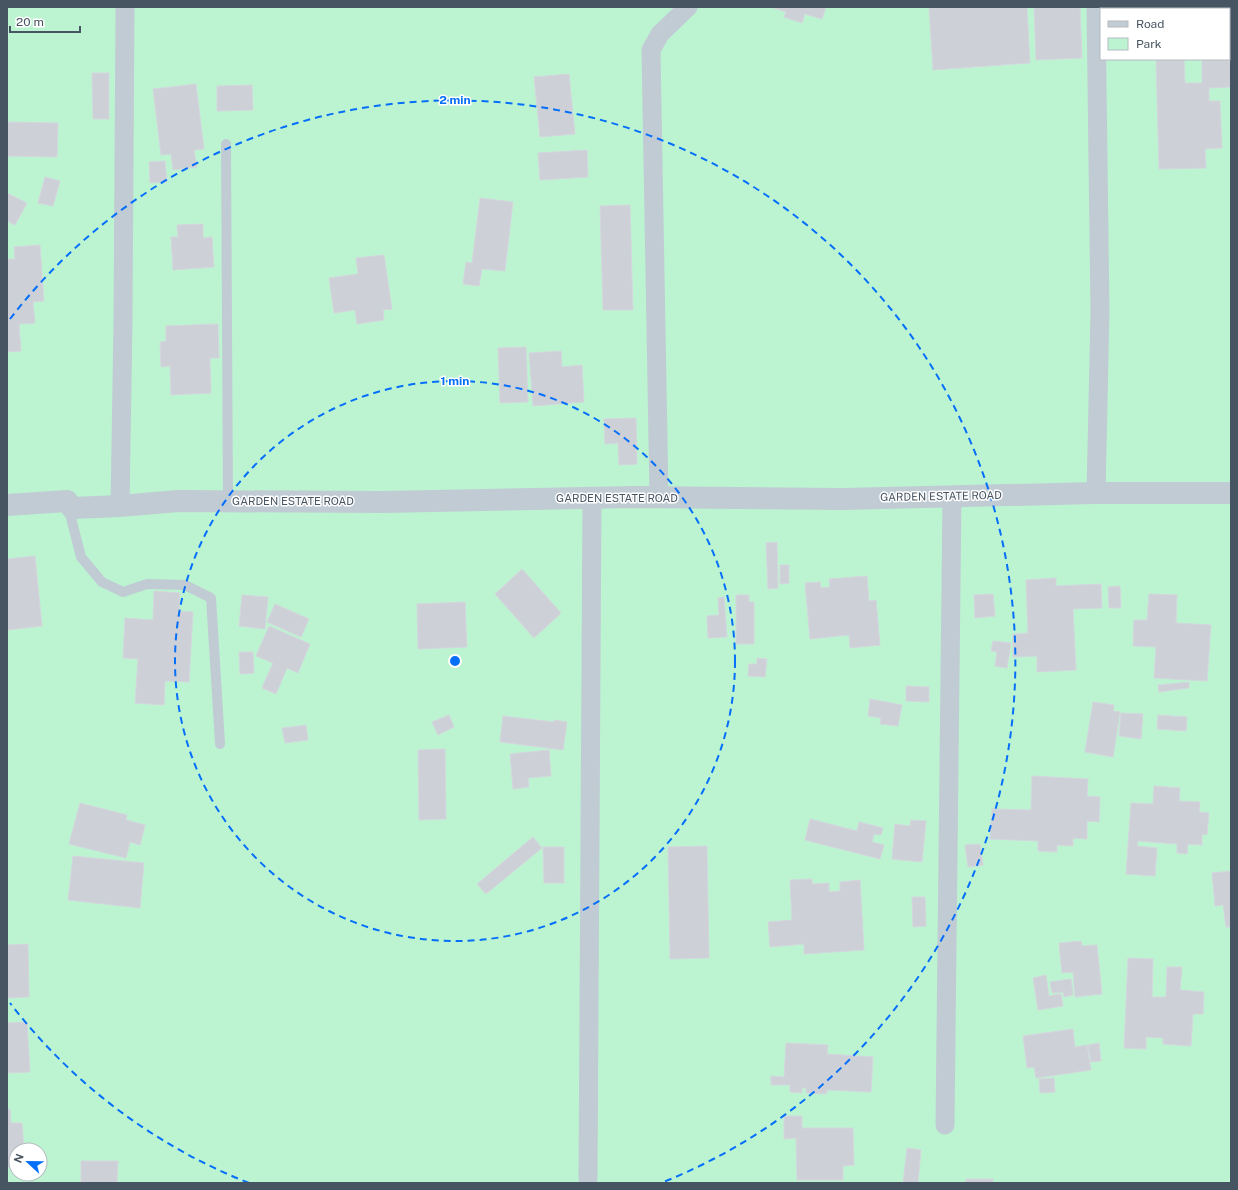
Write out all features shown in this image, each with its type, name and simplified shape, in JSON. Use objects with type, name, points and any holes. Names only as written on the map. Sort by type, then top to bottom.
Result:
[{"type":"street","points":[[120,506],[124,321],[125,7]]},
{"type":"street","points":[[659,497],[651,50],[660,34],[688,7]]},
{"type":"street","points":[[1096,7],[1100,312],[1096,493]]},
{"type":"street","name":"GARDEN ESTATE ROAD","points":[[7,505],[67,501],[72,508],[178,501],[383,502],[659,497],[843,499],[1096,493],[1231,493]]},
{"type":"street","points":[[945,1125],[952,496]]},
{"type":"street","points":[[588,1178],[592,498]]},
{"type":"lane","points":[[226,144],[228,501]]},
{"type":"lane","points":[[67,501],[81,557],[102,582],[123,592],[147,584],[185,585],[211,598],[220,744]]},
{"type":"green space","points":[[7,7],[1231,7],[1231,1183],[7,1183]]},
{"type":"building","points":[[771,7],[826,7],[822,19],[805,14],[802,23],[784,17],[786,12]]},
{"type":"building","points":[[929,7],[1027,7],[1030,63],[933,70]]},
{"type":"building","points":[[1034,7],[1080,7],[1082,58],[1036,60]]},
{"type":"building","points":[[1231,44],[1231,87],[1209,88],[1209,101],[1220,101],[1222,148],[1205,149],[1206,168],[1159,169],[1156,60],[1184,60],[1185,83],[1202,83],[1202,60],[1230,60]]},
{"type":"building","points":[[92,73],[109,73],[109,119],[93,119]]},
{"type":"building","points":[[569,74],[575,134],[540,137],[534,77]]},
{"type":"building","points":[[196,84],[204,149],[194,150],[197,167],[173,170],[171,154],[161,155],[153,89]]},
{"type":"building","points":[[252,85],[253,110],[217,111],[217,86]]},
{"type":"building","points":[[7,122],[58,123],[57,157],[7,156]]},
{"type":"building","points":[[587,150],[588,177],[540,180],[538,153]]},
{"type":"building","points":[[165,161],[167,182],[150,183],[149,162]]},
{"type":"building","points":[[45,177],[60,181],[53,206],[38,203]]},
{"type":"building","points":[[7,193],[27,203],[15,225],[7,221]]},
{"type":"building","points":[[480,198],[513,202],[505,271],[482,269],[479,286],[463,284],[466,262],[472,263]]},
{"type":"building","points":[[630,205],[633,310],[603,310],[600,206]]},
{"type":"building","points":[[203,224],[203,238],[212,237],[214,267],[173,270],[171,237],[178,237],[177,225]]},
{"type":"building","points":[[40,245],[44,301],[33,302],[35,323],[19,324],[21,351],[7,352],[7,259],[15,259],[14,247]]},
{"type":"building","points":[[384,255],[392,309],[383,310],[384,320],[357,324],[355,310],[334,313],[329,278],[358,274],[356,258]]},
{"type":"building","points":[[218,324],[219,358],[210,358],[211,393],[171,395],[170,366],[161,367],[160,342],[166,341],[166,326]]},
{"type":"building","points":[[526,347],[528,402],[500,403],[498,348]]},
{"type":"building","points":[[561,351],[562,367],[582,365],[584,402],[533,406],[529,353]]},
{"type":"building","points":[[636,418],[637,464],[619,465],[618,443],[605,444],[604,419]]},
{"type":"building","points":[[777,542],[778,588],[768,589],[766,543]]},
{"type":"building","points":[[35,556],[42,626],[7,630],[7,559]]},
{"type":"building","points":[[780,565],[789,565],[789,583],[780,584]]},
{"type":"building","points":[[522,569],[561,613],[534,638],[495,594]]},
{"type":"building","points":[[867,576],[869,601],[876,600],[880,645],[850,648],[849,635],[810,639],[805,583],[820,582],[821,588],[830,587],[829,579]]},
{"type":"building","points":[[1056,578],[1056,586],[1101,584],[1102,608],[1073,609],[1076,670],[1037,672],[1037,656],[1013,657],[1013,634],[1028,633],[1026,580]]},
{"type":"building","points":[[1120,586],[1121,608],[1109,608],[1108,587]]},
{"type":"building","points":[[154,591],[180,593],[179,611],[193,612],[189,682],[165,681],[164,705],[135,703],[138,659],[123,658],[125,618],[153,620]]},
{"type":"building","points":[[993,594],[995,616],[975,618],[974,595]]},
{"type":"building","points":[[1149,594],[1177,595],[1176,623],[1211,625],[1207,681],[1154,678],[1156,647],[1133,646],[1134,620],[1147,620]]},
{"type":"building","points":[[242,595],[268,597],[265,629],[239,626]]},
{"type":"building","points":[[736,595],[749,595],[749,602],[754,602],[754,644],[736,644]]},
{"type":"building","points":[[724,597],[727,637],[708,638],[707,616],[719,615],[718,598]]},
{"type":"building","points":[[465,602],[467,647],[418,649],[417,604]]},
{"type":"building","points":[[275,604],[309,619],[301,637],[267,622]]},
{"type":"building","points":[[269,626],[310,644],[298,673],[287,668],[276,694],[262,688],[273,663],[256,656]]},
{"type":"building","points":[[993,641],[1011,643],[1007,668],[995,666],[997,652],[991,651]]},
{"type":"building","points":[[239,652],[253,652],[254,673],[240,674]]},
{"type":"building","points":[[757,658],[767,659],[765,677],[748,676],[749,664],[757,664]]},
{"type":"building","points":[[1189,682],[1189,688],[1159,692],[1158,685]]},
{"type":"building","points":[[906,686],[929,687],[929,702],[906,701]]},
{"type":"building","points":[[870,699],[902,705],[898,726],[880,724],[881,718],[868,716]]},
{"type":"building","points":[[1093,702],[1114,705],[1113,711],[1120,712],[1113,757],[1085,752]]},
{"type":"building","points":[[1121,713],[1143,714],[1141,739],[1119,736]]},
{"type":"building","points":[[449,715],[454,727],[438,735],[432,722]]},
{"type":"building","points":[[1158,715],[1187,717],[1186,731],[1157,729]]},
{"type":"building","points":[[503,716],[554,722],[554,720],[567,722],[563,750],[500,742]]},
{"type":"building","points":[[306,725],[308,740],[285,743],[282,728]]},
{"type":"building","points":[[445,749],[446,819],[419,820],[418,750]]},
{"type":"building","points":[[549,750],[551,776],[528,778],[529,787],[513,789],[510,754]]},
{"type":"building","points":[[1032,776],[1088,779],[1087,796],[1100,797],[1099,822],[1087,821],[1087,839],[1073,838],[1073,846],[1057,845],[1057,852],[1038,851],[1038,841],[990,839],[992,809],[1031,810]]},
{"type":"building","points":[[1154,786],[1180,788],[1179,801],[1200,802],[1199,812],[1209,813],[1207,835],[1202,834],[1202,845],[1188,844],[1187,854],[1177,853],[1177,844],[1138,841],[1137,846],[1157,848],[1155,876],[1126,874],[1131,803],[1153,804]]},
{"type":"building","points":[[80,803],[127,815],[126,820],[145,825],[140,845],[130,842],[126,858],[69,844]]},
{"type":"building","points":[[810,819],[857,831],[859,822],[883,828],[881,835],[874,834],[872,842],[884,845],[880,859],[805,840]]},
{"type":"building","points":[[911,820],[926,821],[922,862],[892,859],[895,824],[910,826]]},
{"type":"building","points":[[533,837],[542,848],[486,894],[477,884]]},
{"type":"building","points":[[980,844],[983,865],[968,867],[965,845]]},
{"type":"building","points":[[707,846],[709,958],[670,959],[668,847]]},
{"type":"building","points":[[543,847],[564,847],[564,883],[544,883]]},
{"type":"building","points":[[73,856],[144,863],[140,908],[68,900]]},
{"type":"building","points":[[1231,871],[1231,927],[1226,927],[1223,905],[1215,906],[1212,873]]},
{"type":"building","points":[[812,879],[812,884],[829,883],[829,892],[840,891],[840,882],[860,880],[864,950],[804,954],[804,944],[770,947],[768,922],[792,920],[790,880]]},
{"type":"building","points":[[912,897],[925,897],[926,926],[913,927]]},
{"type":"building","points":[[1081,941],[1082,946],[1097,945],[1102,994],[1075,997],[1073,972],[1062,973],[1059,943]]},
{"type":"building","points":[[28,944],[29,997],[7,998],[7,945]]},
{"type":"building","points":[[1128,958],[1153,959],[1152,997],[1166,997],[1167,967],[1182,967],[1180,990],[1204,992],[1203,1014],[1193,1014],[1191,1046],[1163,1044],[1163,1038],[1146,1037],[1146,1049],[1124,1048]]},
{"type":"building","points":[[1046,975],[1049,996],[1061,994],[1063,1006],[1038,1010],[1033,978]]},
{"type":"building","points":[[1071,979],[1073,995],[1064,997],[1063,992],[1052,993],[1050,982]]},
{"type":"building","points":[[27,1022],[30,1072],[7,1073],[7,1023]]},
{"type":"building","points":[[1073,1029],[1075,1047],[1087,1045],[1091,1070],[1036,1078],[1034,1067],[1027,1068],[1023,1036]]},
{"type":"building","points":[[786,1043],[828,1045],[827,1054],[873,1057],[871,1092],[827,1090],[827,1094],[806,1093],[806,1088],[802,1088],[802,1093],[790,1092],[790,1085],[771,1085],[771,1076],[784,1077]]},
{"type":"building","points":[[1099,1043],[1101,1061],[1091,1062],[1088,1045]]},
{"type":"building","points":[[1054,1078],[1055,1092],[1040,1093],[1039,1079]]},
{"type":"building","points":[[7,1109],[10,1109],[11,1123],[22,1123],[23,1142],[8,1142],[7,1167]]},
{"type":"building","points":[[784,1116],[802,1116],[802,1128],[853,1128],[854,1165],[843,1166],[843,1180],[797,1180],[796,1138],[784,1139]]},
{"type":"building","points":[[907,1148],[921,1150],[918,1183],[903,1183]]},
{"type":"building","points":[[81,1161],[118,1161],[117,1183],[81,1183]]},
{"type":"building","points":[[966,1179],[993,1179],[993,1183],[966,1183]]}]
